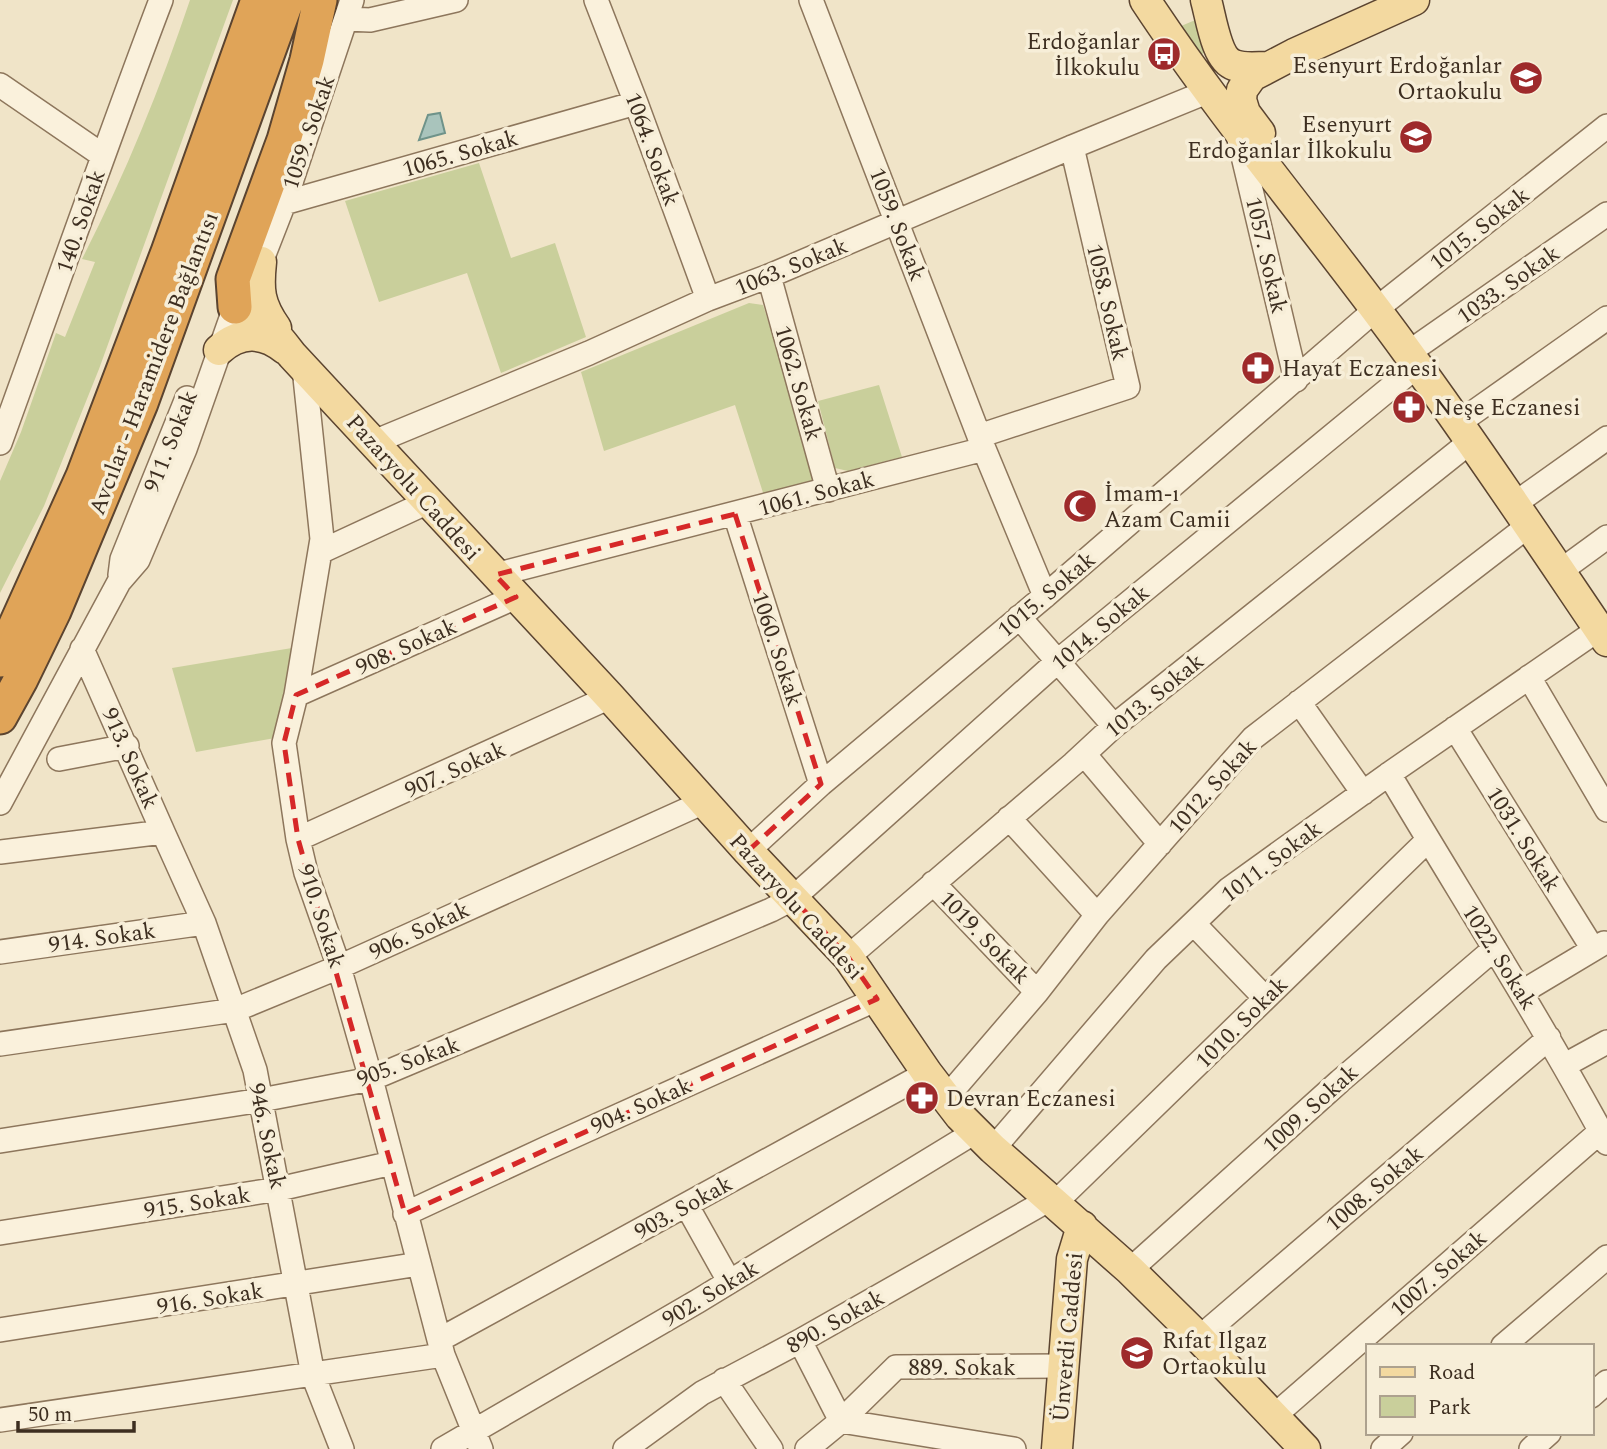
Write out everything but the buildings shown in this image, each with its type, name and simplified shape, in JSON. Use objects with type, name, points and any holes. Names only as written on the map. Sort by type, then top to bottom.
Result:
[{"type":"highway","name":"Avcılar - Haramidere Bağlantısı","points":[[0,660],[83,475],[168,252],[258,0]]},
{"type":"highway","name":"Avcılar - Haramidere Bağlantısı","points":[[0,718],[43,634],[141,404],[287,0]]},
{"type":"highway","points":[[201,241],[241,181],[281,82],[308,0]]},
{"type":"highway","points":[[234,307],[233,279],[284,140],[307,60],[339,6]]},
{"type":"main road","points":[[1145,0],[1237,129],[1413,359],[1603,635]]},
{"type":"main road","points":[[1206,0],[1218,47],[1227,61],[1235,66],[1268,67]]},
{"type":"main road","points":[[1332,252],[1303,194],[1245,113],[1241,100],[1242,90],[1252,76],[1375,8],[1414,0]]},
{"type":"main road","points":[[261,262],[258,286],[263,307],[298,362]]},
{"type":"main road","points":[[234,307],[250,311],[263,322],[298,362]]},
{"type":"main road","points":[[219,350],[234,338],[248,335],[277,343],[298,362]]},
{"type":"main road","name":"Pazaryolu Caddesi","points":[[298,362],[848,957],[927,1073],[984,1140],[1130,1270],[1305,1449]]},
{"type":"main road","name":"Ünverdi Caddesi","points":[[1057,1449],[1072,1259],[1082,1226]]},
{"type":"street","name":"140. Sokak","points":[[0,443],[160,0]]},
{"type":"street","points":[[339,6],[370,20],[456,0]]},
{"type":"street","name":"1064. Sokak","points":[[596,0],[708,299]]},
{"type":"street","name":"1059. Sokak","points":[[811,0],[981,442]]},
{"type":"street","name":"1059. Sokak","points":[[234,307],[261,262],[284,203],[339,6]]},
{"type":"street","points":[[0,85],[102,155]]},
{"type":"street","name":"1063. Sokak","points":[[374,442],[589,353],[708,299],[898,223],[1209,91]]},
{"type":"street","name":"1065. Sokak","points":[[284,203],[636,103]]},
{"type":"street","name":"1015. Sokak","points":[[748,851],[821,784],[1045,596],[1375,310],[1607,126]]},
{"type":"street","name":"1057. Sokak","points":[[1237,129],[1296,380]]},
{"type":"street","name":"1058. Sokak","points":[[981,442],[1128,387],[1072,147]]},
{"type":"street","name":"1033. Sokak","points":[[1413,359],[1607,214]]},
{"type":"street","name":"1062. Sokak","points":[[769,276],[828,490]]},
{"type":"street","name":"911. Sokak","points":[[0,803],[119,582],[138,560],[184,449],[234,307]]},
{"type":"street","name":"911. Sokak","points":[[119,582],[122,559],[219,320],[234,307]]},
{"type":"street","name":"1013. Sokak","points":[[848,957],[1114,726],[1464,433],[1607,318]]},
{"type":"street","name":"1014. Sokak","points":[[792,899],[1058,661],[1413,359]]},
{"type":"street","name":"910. Sokak","points":[[298,362],[323,539],[296,695],[284,743],[298,839],[306,873],[339,967],[371,1079],[441,1348],[477,1441]]},
{"type":"street","name":"1012. Sokak","points":[[946,1098],[1037,992],[1097,915],[1253,738],[1520,515],[1607,438]]},
{"type":"street","points":[[981,442],[1045,596]]},
{"type":"street","name":"1061. Sokak","points":[[495,575],[828,490],[981,442]]},
{"type":"street","points":[[320,552],[428,502]]},
{"type":"street","name":"1060. Sokak","points":[[735,514],[821,784]]},
{"type":"street","points":[[1559,572],[1607,537]]},
{"type":"street","name":"908. Sokak","points":[[296,695],[516,597]]},
{"type":"street","points":[[1019,617],[1114,726]]},
{"type":"street","name":"1011. Sokak","points":[[984,1140],[1156,959],[1230,889],[1529,677],[1603,635]]},
{"type":"street","name":"913. Sokak","points":[[0,852],[163,831],[82,649]]},
{"type":"street","points":[[1529,677],[1607,810]]},
{"type":"street","name":"907. Sokak","points":[[298,839],[610,697]]},
{"type":"street","points":[[1299,702],[1363,793]]},
{"type":"street","name":"1031. Sokak","points":[[1455,728],[1600,945]]},
{"type":"street","points":[[59,759],[127,746]]},
{"type":"street","points":[[1084,754],[1160,844]]},
{"type":"street","name":"1022. Sokak","points":[[1389,774],[1522,992],[1604,1137]]},
{"type":"street","name":"906. Sokak","points":[[0,1044],[235,1010],[339,967],[704,802]]},
{"type":"street","points":[[1009,818],[1097,915]]},
{"type":"street","name":"946. Sokak","points":[[163,831],[204,923],[255,1070],[313,1375],[342,1449]]},
{"type":"street","name":"1010. Sokak","points":[[1052,1201],[1428,840]]},
{"type":"street","name":"1019. Sokak","points":[[933,883],[1037,992]]},
{"type":"street","name":"905. Sokak","points":[[0,1141],[261,1100],[371,1079],[792,899]]},
{"type":"street","name":"914. Sokak","points":[[0,952],[204,923]]},
{"type":"street","points":[[1194,924],[1265,998]]},
{"type":"street","points":[[1522,992],[1600,945]]},
{"type":"street","name":"1009. Sokak","points":[[1130,1270],[1340,1081],[1494,949]]},
{"type":"street","name":"904. Sokak","points":[[405,1214],[547,1147],[877,999]]},
{"type":"street","name":"1008. Sokak","points":[[1199,1338],[1549,1038]]},
{"type":"street","points":[[1565,1065],[1607,1042]]},
{"type":"street","name":"903. Sokak","points":[[0,1420],[313,1375],[441,1348],[687,1206],[927,1073]]},
{"type":"street","name":"1007. Sokak","points":[[1275,1416],[1604,1137]]},
{"type":"street","name":"902. Sokak","points":[[443,1449],[477,1441],[729,1282],[984,1140]]},
{"type":"street","name":"915. Sokak","points":[[0,1233],[279,1189],[392,1163]]},
{"type":"street","name":"890. Sokak","points":[[627,1448],[724,1380],[800,1341],[1052,1201]]},
{"type":"street","points":[[687,1206],[729,1282]]},
{"type":"street","points":[[1505,1344],[1607,1257]]},
{"type":"street","name":"916. Sokak","points":[[0,1330],[419,1264]]},
{"type":"street","points":[[800,1341],[842,1421],[1013,1449]]},
{"type":"street","name":"889. Sokak","points":[[807,1449],[842,1421],[895,1367],[1065,1366]]},
{"type":"street","points":[[724,1380],[771,1449]]},
{"type":"street","points":[[1593,1394],[1607,1382]]},
{"type":"street","points":[[1383,1449],[1399,1435]]},
{"type":"street","points":[[1531,1449],[1547,1435]]},
{"type":"highlighted area","points":[[735,514],[821,784],[748,851],[848,957],[877,999],[405,1214],[298,839],[284,743],[296,695],[516,597],[495,575]]},
{"type":"green space","points":[[190,0],[233,0],[99,369],[44,506],[0,593],[0,481],[21,432],[56,333],[65,337],[95,262],[82,259],[141,131]]},
{"type":"green space","points":[[1200,18],[1210,50],[1194,58],[1174,29]]},
{"type":"green space","points":[[479,163],[511,258],[555,243],[586,337],[501,373],[467,273],[379,302],[345,201]]},
{"type":"green space","points":[[749,303],[763,305],[816,471],[812,487],[766,502],[735,405],[604,451],[581,372]]},
{"type":"green space","points":[[879,385],[902,457],[848,471],[835,468],[818,401]]},
{"type":"green space","points":[[292,648],[275,738],[196,752],[172,668]]},
{"type":"water","points":[[440,113],[445,133],[419,140],[428,115]]},
{"type":"place","name":"Erdoğanlar İlkokulu","points":[[1164,54]]},
{"type":"place","name":"Esenyurt Erdoğanlar Ortaokulu","points":[[1526,78]]},
{"type":"place","name":"Esenyurt Erdoğanlar İlkokulu","points":[[1416,137]]},
{"type":"place","name":"Hayat Eczanesi","points":[[1258,368]]},
{"type":"place","name":"Neşe Eczanesi","points":[[1409,407]]},
{"type":"place","name":"İmam-ı Azam Camii","points":[[1080,506]]},
{"type":"place","name":"Devran Eczanesi","points":[[922,1098]]},
{"type":"place","name":"Rıfat Ilgaz Ortaokulu","points":[[1137,1353]]}]
